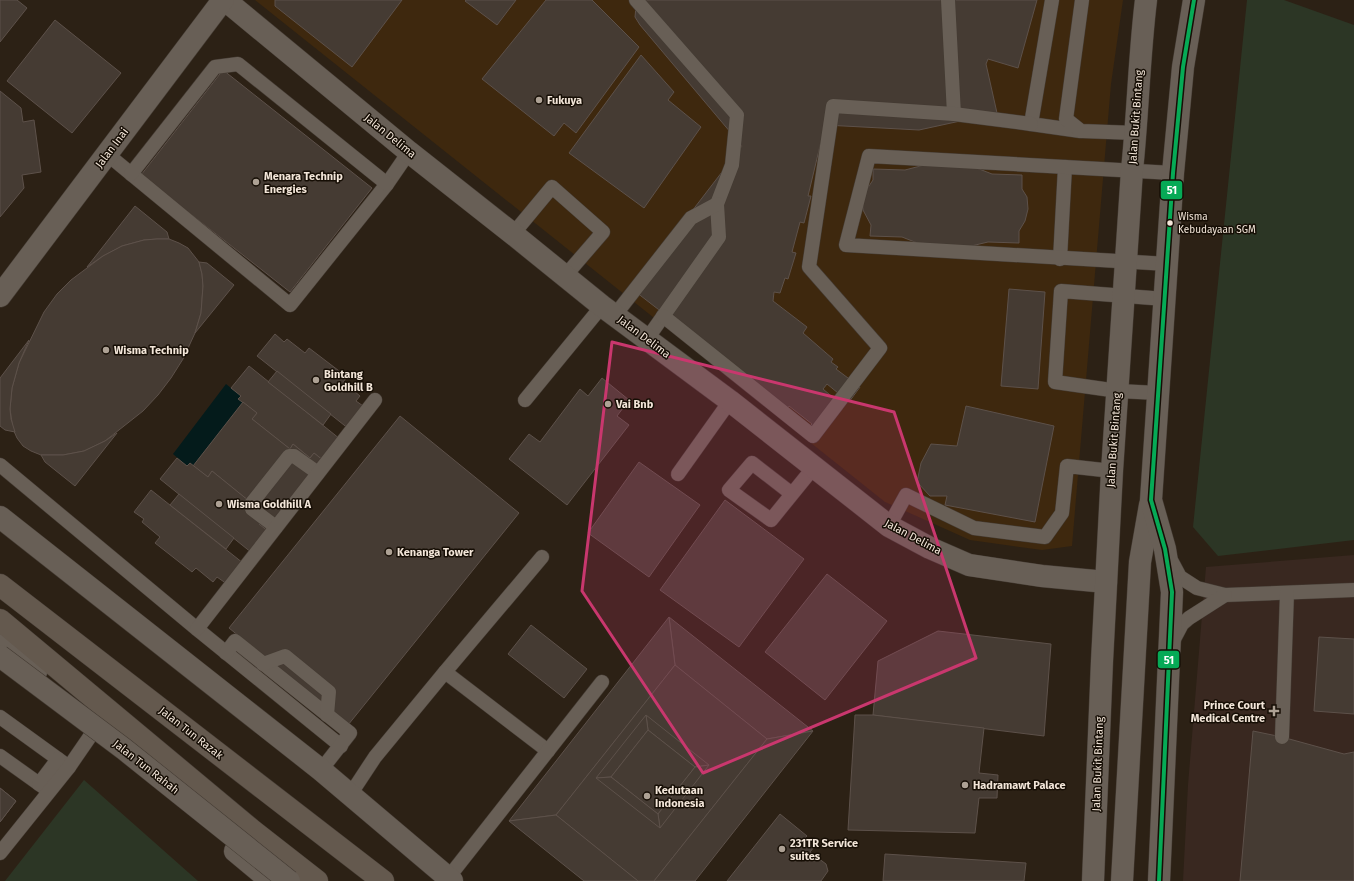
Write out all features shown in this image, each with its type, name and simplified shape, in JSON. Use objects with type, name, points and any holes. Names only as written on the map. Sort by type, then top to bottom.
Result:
[{"type":"main road","name":"Jalan Delima","points":[[224,0],[409,152],[565,276],[646,339],[730,401],[889,526],[930,548],[969,565],[1042,576],[1106,582]]},
{"type":"main road","name":"Jalan Inai","points":[[0,296],[224,0]]},
{"type":"main road","name":"Jalan Bukit Bintang","points":[[1093,881],[1112,471],[1125,296],[1132,170],[1136,133],[1141,38],[1146,0]]},
{"type":"main road","points":[[1122,881],[1140,562],[1151,500],[1173,173],[1183,67],[1194,0]]},
{"type":"main road","points":[[1151,500],[1166,549],[1172,592],[1159,881]]},
{"type":"main road","points":[[0,517],[321,770],[450,879]]},
{"type":"main road","name":"Jalan Tun Razak","points":[[0,585],[383,881]]},
{"type":"main road","points":[[0,620],[252,831],[317,881]]},
{"type":"main road","name":"Jalan Tun Rahah","points":[[0,656],[124,749],[289,881]]},
{"type":"main road","points":[[0,669],[91,735],[271,881]]},
{"type":"main road","points":[[44,676],[76,683]]},
{"type":"main road","points":[[44,676],[246,841],[249,863]]},
{"type":"lane","points":[[636,0],[737,115],[732,165],[717,204],[719,237],[646,339]]},
{"type":"lane","points":[[948,0],[954,114]]},
{"type":"lane","points":[[1031,124],[1052,0]]},
{"type":"lane","points":[[1081,131],[1066,119],[1082,0]]},
{"type":"lane","points":[[131,174],[215,67],[238,64],[387,184]]},
{"type":"lane","points":[[663,316],[813,436],[880,348],[809,266],[832,106],[954,114],[1081,131],[1136,133]]},
{"type":"lane","points":[[107,154],[290,305],[387,184],[409,152]]},
{"type":"lane","points":[[1168,264],[846,245],[869,156],[1173,173]]},
{"type":"lane","points":[[1060,258],[1065,167]]},
{"type":"lane","points":[[513,234],[552,188],[604,232],[565,276]]},
{"type":"lane","points":[[525,400],[691,218],[717,204]]},
{"type":"lane","points":[[691,218],[710,221],[719,237]]},
{"type":"lane","points":[[1158,393],[1118,391],[1055,382],[1060,298],[1061,291],[1165,299]]},
{"type":"lane","points":[[197,629],[375,400]]},
{"type":"lane","points":[[678,474],[730,401]]},
{"type":"lane","points":[[276,527],[252,509],[250,504],[289,456],[294,456],[318,473]]},
{"type":"lane","points":[[889,526],[906,494],[974,528],[1044,537],[1062,513],[1067,466],[1112,471]]},
{"type":"lane","points":[[792,494],[814,467]]},
{"type":"lane","points":[[2,472],[341,746]]},
{"type":"lane","points":[[1166,549],[1180,577],[1197,588],[1226,595],[1354,590]]},
{"type":"lane","points":[[350,795],[375,757],[542,557]]},
{"type":"lane","points":[[1282,737],[1287,593]]},
{"type":"lane","points":[[1168,656],[1182,624],[1226,595]]},
{"type":"lane","points":[[0,641],[44,676]]},
{"type":"lane","points":[[226,653],[235,641],[350,733],[321,770]]},
{"type":"lane","points":[[263,664],[285,656],[329,692],[327,715]]},
{"type":"lane","points":[[445,672],[548,751]]},
{"type":"lane","points":[[450,879],[602,682]]},
{"type":"lane","points":[[0,717],[69,767]]},
{"type":"lane","points":[[44,787],[69,767],[91,735]]},
{"type":"lane","points":[[0,756],[44,787]]},
{"type":"lane","points":[[0,853],[44,787],[58,759]]},
{"type":"highlighted area","points":[[612,342],[894,412],[976,658],[703,773],[582,591]]},
{"type":"shaded area","points":[[255,0],[1123,0],[1111,84],[1072,546],[1042,550],[970,540],[885,502]]},
{"type":"shaded area","name":"Prince Court Medical Centre","points":[[1354,555],[1354,881],[1183,881],[1188,785],[1206,567]]},
{"type":"green space","points":[[1247,0],[1284,0],[1354,25],[1354,540],[1218,556],[1193,527]]},
{"type":"green space","points":[[84,780],[198,881],[5,881]]},
{"type":"water","points":[[226,384],[241,396],[239,399],[243,402],[193,466],[190,463],[187,466],[173,454]]},
{"type":"building","points":[[0,0],[17,0],[27,8],[0,42]]},
{"type":"building","points":[[275,0],[402,0],[352,67],[275,6]]},
{"type":"building","points":[[516,0],[497,25],[465,1]]},
{"type":"building","points":[[546,0],[592,0],[639,47],[576,133],[564,123],[554,136],[482,79]]},
{"type":"building","points":[[641,0],[1037,0],[1018,68],[988,59],[986,64],[997,113],[919,130],[825,125],[808,196],[811,196],[804,223],[800,222],[792,252],[796,253],[788,279],[785,278],[780,293],[774,292],[773,301],[807,327],[803,333],[833,359],[831,362],[838,367],[836,369],[860,387],[849,402],[827,384],[823,389],[836,400],[833,403],[842,409],[821,436],[809,427],[812,424],[789,406],[787,409],[632,289],[742,146],[640,25],[635,17],[636,6]]},
{"type":"building","points":[[55,20],[121,73],[72,133],[7,81]]},
{"type":"building","points":[[641,55],[674,92],[668,100],[701,127],[644,208],[569,153]]},
{"type":"building","name":"Menara Technip Energies","points":[[223,70],[372,188],[290,292],[141,175]]},
{"type":"building","points":[[0,91],[21,108],[23,122],[34,120],[41,172],[22,175],[24,188],[0,217]]},
{"type":"building","points":[[928,164],[974,167],[992,174],[1022,175],[1022,189],[1027,197],[1028,209],[1025,221],[1019,231],[1019,243],[988,242],[967,247],[920,244],[902,237],[870,236],[871,225],[863,210],[863,203],[867,189],[873,180],[873,169],[905,170]]},
{"type":"building","points":[[135,206],[167,232],[169,239],[144,240],[122,246],[103,256],[87,267]]},
{"type":"building","name":"Wisma Technip","points":[[169,239],[188,248],[199,262],[202,274],[203,286],[201,313],[195,333],[183,359],[158,395],[143,411],[105,441],[84,451],[63,455],[41,455],[31,451],[23,446],[17,438],[13,429],[10,409],[12,388],[19,363],[44,312],[57,294],[71,280],[103,256],[122,246],[144,240]]},
{"type":"building","points":[[199,262],[207,263],[234,285],[195,333],[201,313],[203,286]]},
{"type":"building","points":[[1009,289],[1045,292],[1038,389],[1001,386]]},
{"type":"building","name":"Bintang Goldhill B","points":[[275,334],[284,342],[287,339],[305,353],[309,348],[347,377],[343,382],[360,396],[356,401],[366,408],[349,429],[257,356]]},
{"type":"building","points":[[29,340],[19,363],[12,388],[10,409],[15,432],[5,430],[0,426],[0,378]]},
{"type":"building","points":[[249,366],[340,439],[324,461],[314,453],[310,458],[293,444],[290,449],[252,419],[257,413],[238,399],[241,396],[231,388]]},
{"type":"building","points":[[277,371],[331,414],[323,425],[268,382]]},
{"type":"building","points":[[602,378],[629,400],[617,416],[629,425],[567,505],[509,459],[529,434],[540,442],[580,389],[588,396]]},
{"type":"building","points":[[243,402],[257,413],[252,419],[290,449],[293,444],[310,458],[314,453],[324,461],[269,532],[259,524],[263,520],[249,501],[212,471],[208,477],[193,466]]},
{"type":"building","points":[[966,406],[1054,426],[1035,522],[945,505],[947,496],[930,496],[917,482],[921,463],[931,444],[957,446]]},
{"type":"building","name":"Kenanga Tower","points":[[400,416],[519,513],[348,725],[229,628]]},
{"type":"building","points":[[117,433],[75,486],[45,462],[41,455],[63,455],[84,451],[105,441]]},
{"type":"building","name":"Wisma Goldhill A","points":[[177,458],[187,466],[190,463],[208,477],[212,471],[249,501],[263,520],[259,524],[269,532],[252,553],[160,479]]},
{"type":"building","points":[[639,462],[700,505],[649,577],[588,533]]},
{"type":"building","points":[[151,490],[243,563],[227,584],[217,577],[213,582],[196,568],[192,572],[155,543],[160,537],[142,522],[144,519],[134,512]]},
{"type":"building","points":[[179,494],[234,538],[226,549],[170,505]]},
{"type":"building","points":[[725,500],[804,559],[739,647],[660,590]]},
{"type":"building","points":[[827,574],[887,621],[825,700],[765,652]]},
{"type":"building","points":[[669,617],[813,731],[767,739],[675,665]]},
{"type":"building","points":[[669,617],[675,665],[556,815],[509,821]]},
{"type":"building","points":[[531,625],[587,669],[564,698],[508,654]]},
{"type":"building","points":[[938,631],[1051,644],[1044,736],[873,715],[878,661]]},
{"type":"building","points":[[1319,637],[1354,639],[1354,714],[1314,711]]},
{"type":"building","points":[[675,665],[767,739],[654,881],[638,881],[556,815]]},
{"type":"building","points":[[646,715],[709,765],[695,767],[648,730]]},
{"type":"building","points":[[646,715],[648,730],[611,777],[596,778]]},
{"type":"building","points":[[855,715],[873,715],[984,728],[979,773],[998,775],[997,798],[979,798],[975,833],[848,830]]},
{"type":"building","points":[[648,730],[695,767],[658,814],[611,777]]},
{"type":"building","points":[[813,731],[695,881],[654,881],[767,739]]},
{"type":"building","points":[[1253,731],[1282,737],[1344,754],[1354,752],[1354,881],[1240,881]]},
{"type":"building","points":[[709,765],[660,828],[658,814],[695,767]]},
{"type":"building","points":[[611,777],[658,814],[660,828],[596,778]]},
{"type":"building","points":[[0,788],[16,801],[0,822]]},
{"type":"building","points":[[0,788],[16,801],[0,822]]},
{"type":"building","name":"231TR Service suites","points":[[780,814],[807,836],[804,839],[814,847],[810,852],[826,864],[828,871],[821,881],[727,881]]},
{"type":"building","points":[[556,815],[638,881],[584,881],[509,821]]},
{"type":"building","points":[[885,854],[1026,863],[1024,881],[883,881]]},
{"type":"transit line","name":"51","points":[[1159,881],[1172,592],[1165,549],[1151,500],[1173,173],[1183,67],[1194,0]]},
{"type":"place","name":"Fukuya","points":[[539,100]]},
{"type":"place","name":"Menara Technip Energies","points":[[256,182]]},
{"type":"place","name":"Wisma Kebudayaan SGM","points":[[1170,223]]},
{"type":"place","name":"Wisma Technip","points":[[106,350]]},
{"type":"place","name":"Bintang Goldhill B","points":[[316,380]]},
{"type":"place","name":"Vai Bnb","points":[[608,404]]},
{"type":"place","name":"Wisma Goldhill A","points":[[219,504]]},
{"type":"place","name":"Kenanga Tower","points":[[389,552]]},
{"type":"place","name":"Prince Court Medical Centre","points":[[1274,711]]},
{"type":"place","name":"Hadramawt Palace","points":[[965,785]]},
{"type":"place","name":"Kedutaan Indonesia","points":[[647,796]]},
{"type":"place","name":"231TR Service suites","points":[[782,849]]}]
